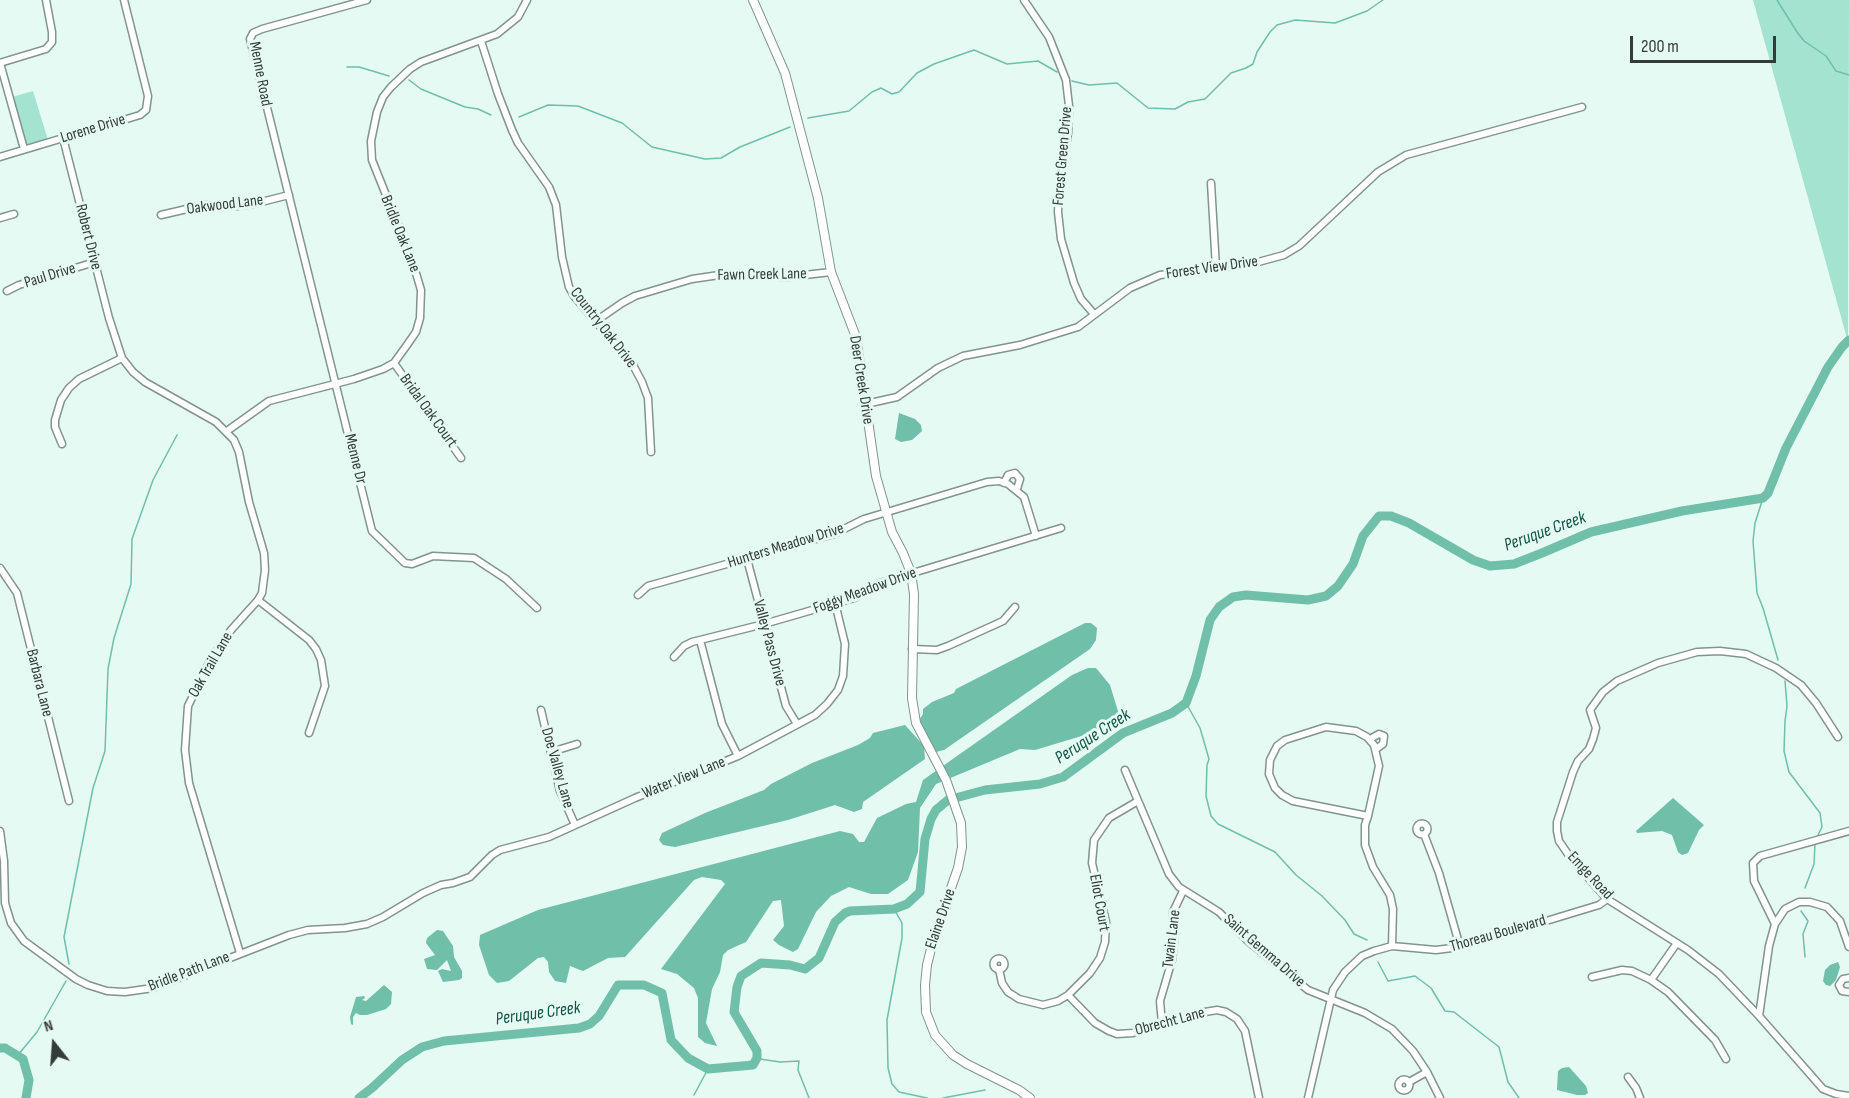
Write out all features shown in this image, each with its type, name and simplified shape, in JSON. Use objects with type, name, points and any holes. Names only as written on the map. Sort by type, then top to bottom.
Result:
[{"type":"street","points":[[24,149],[0,63],[46,49],[51,42],[52,32],[45,0]]},
{"type":"street","name":"Lorene Drive","points":[[0,157],[140,115],[148,105],[148,96],[124,0]]},
{"type":"street","name":"Menne Road","points":[[289,195],[250,39],[254,33],[262,29],[368,0]]},
{"type":"street","name":"Bridle Oak Lane","points":[[394,363],[416,332],[420,318],[421,290],[412,260],[372,160],[373,124],[383,98],[399,77],[421,62],[482,41],[508,26],[518,17],[527,0]]},
{"type":"street","name":"Deer Creek Drive","points":[[753,0],[785,73],[818,198],[831,272],[856,337],[876,476],[892,532],[911,573],[914,594],[912,698]]},
{"type":"street","name":"Forest Green Drive","points":[[1024,0],[1049,38],[1066,80],[1069,106],[1068,133],[1059,190],[1059,224],[1074,283],[1081,299],[1094,314]]},
{"type":"street","name":"Country Oak Drive","points":[[482,41],[512,130],[518,143],[549,187],[556,205],[562,257],[574,296],[633,365],[642,382],[648,398],[651,452]]},
{"type":"street","name":"Forest View Drive","points":[[866,404],[897,397],[938,368],[963,356],[1002,349],[1078,327],[1130,288],[1151,278],[1177,271],[1270,260],[1299,246],[1378,172],[1406,155],[1582,107]]},
{"type":"street","name":"Robert Drive","points":[[63,138],[114,336],[122,358]]},
{"type":"street","points":[[1211,183],[1216,268]]},
{"type":"street","name":"Oakwood Lane","points":[[161,215],[204,205],[253,204],[289,195]]},
{"type":"street","name":"Menne Dr","points":[[289,195],[372,531],[405,563],[412,564],[433,556],[474,558],[506,579],[537,608]]},
{"type":"street","points":[[0,218],[14,214]]},
{"type":"street","name":"Paul Drive","points":[[7,291],[19,285],[95,262]]},
{"type":"street","name":"Fawn Creek Lane","points":[[596,321],[635,296],[692,279],[726,274],[787,277],[831,272]]},
{"type":"street","points":[[62,444],[55,427],[55,420],[61,400],[69,388],[79,379],[122,358],[145,382],[192,407],[227,431],[239,452],[249,502],[264,553],[264,586],[258,600],[309,640],[321,660],[325,686],[309,733]]},
{"type":"street","points":[[227,431],[269,401],[371,374],[394,363]]},
{"type":"street","name":"Bridal Oak Court","points":[[394,363],[461,458]]},
{"type":"street","name":"Hunters Meadow Drive","points":[[638,595],[648,586],[834,534],[864,519],[886,512],[987,482],[1004,483],[1008,475],[1015,473],[1020,479],[1017,489],[1024,497],[1036,536]]},
{"type":"street","points":[[1004,483],[1017,489]]},
{"type":"street","name":"Foggy Meadow Drive","points":[[674,657],[684,646],[700,640],[854,598],[880,583],[1060,528]]},
{"type":"street","name":"Valley Pass Drive","points":[[747,559],[786,705],[797,724]]},
{"type":"street","name":"Barbara Lane","points":[[0,568],[17,593],[69,801]]},
{"type":"street","name":"Oak Trail Lane","points":[[240,953],[184,758],[188,706],[210,661],[231,630],[258,600]]},
{"type":"street","name":"Water View Lane","points":[[441,885],[470,877],[500,850],[549,837],[635,798],[738,756],[815,715],[838,690],[843,676],[845,644],[835,603]]},
{"type":"street","points":[[912,649],[937,650],[948,646],[1003,621],[1015,607]]},
{"type":"street","points":[[700,640],[722,724],[738,756]]},
{"type":"street","name":"Emge Road","points":[[1838,737],[1801,685],[1776,668],[1746,654],[1720,651],[1697,652],[1675,657],[1617,681],[1603,692],[1590,710],[1596,728],[1589,749],[1572,772],[1557,822],[1557,831],[1559,841],[1570,856],[1607,899],[1677,943],[1719,974],[1823,1089],[1836,1096],[1849,1096]]},
{"type":"street","name":"Elaine Drive","points":[[912,698],[916,723],[946,780],[961,823],[962,847],[952,890],[934,937],[927,965],[924,997],[929,1023],[938,1040],[953,1055],[1030,1098]]},
{"type":"street","name":"Doe Valley Lane","points":[[541,710],[563,801],[575,825]]},
{"type":"street","points":[[1368,816],[1290,799],[1275,788],[1269,770],[1272,755],[1277,746],[1286,740],[1326,727],[1356,731],[1370,739],[1376,749],[1379,766],[1365,830],[1365,845],[1373,867],[1389,895],[1392,909],[1392,946]]},
{"type":"street","points":[[1370,739],[1379,734],[1384,736],[1383,744],[1376,749]]},
{"type":"street","points":[[551,752],[577,744]]},
{"type":"street","name":"Saint Gemma Drive","points":[[1125,770],[1169,874],[1183,891],[1219,912],[1249,942],[1308,990],[1373,1017],[1392,1029],[1411,1047],[1440,1098]]},
{"type":"street","name":"Eliot Court","points":[[999,969],[1002,983],[1008,992],[1018,999],[1043,1005],[1058,1001],[1068,995],[1095,966],[1105,942],[1106,922],[1092,863],[1094,840],[1109,818],[1138,801]]},
{"type":"street","name":"Bridle Path Lane","points":[[0,831],[4,861],[5,903],[17,932],[24,941],[76,979],[107,991],[144,990],[308,930],[367,924],[441,885]]},
{"type":"street","points":[[1775,924],[1754,881],[1753,863],[1760,856],[1849,831]]},
{"type":"street","points":[[1424,834],[1439,873],[1460,947]]},
{"type":"street","name":"Twain Lane","points":[[1162,1024],[1160,1001],[1172,960],[1173,912],[1183,891]]},
{"type":"street","name":"Thoreau Boulevard","points":[[1308,1098],[1335,985],[1353,963],[1368,953],[1392,946],[1436,950],[1460,947],[1599,905],[1607,899]]},
{"type":"street","points":[[1759,1016],[1769,946],[1775,924],[1780,915],[1791,905],[1810,902],[1832,910],[1840,921],[1849,947]]},
{"type":"street","points":[[1652,980],[1677,943]]},
{"type":"street","points":[[1592,977],[1622,970],[1632,971],[1652,980],[1668,992],[1715,1040],[1726,1059]]},
{"type":"street","points":[[1849,978],[1844,979],[1839,985],[1842,991],[1849,992]]},
{"type":"street","name":"Obrecht Lane","points":[[1068,995],[1089,1018],[1117,1034],[1133,1033],[1199,1013],[1217,1010],[1226,1012],[1237,1019],[1247,1039],[1259,1098]]},
{"type":"street","points":[[1409,1082],[1427,1072]]},
{"type":"street","points":[[1628,1077],[1640,1098]]},
{"type":"shaded area","points":[[1753,0],[1849,0],[1848,342]]},
{"type":"shaded area","points":[[33,91],[48,140],[26,147],[12,97]]},
{"type":"shaded area","points":[[899,413],[915,419],[921,425],[922,431],[912,440],[901,442],[895,439]]},
{"type":"shaded area","points":[[1085,623],[1091,623],[1097,628],[1096,640],[1090,649],[944,750],[936,752],[933,750],[920,727],[919,720],[923,709],[932,702],[954,693],[956,689]]},
{"type":"shaded area","points":[[1088,668],[1096,668],[1110,685],[1121,721],[1115,726],[1035,750],[1020,749],[936,784],[920,808],[918,852],[908,880],[888,894],[871,894],[849,887],[831,896],[816,912],[798,949],[793,952],[773,940],[784,926],[781,900],[773,901],[746,942],[728,950],[723,955],[720,972],[712,989],[706,1023],[717,1046],[705,1043],[698,1037],[698,998],[694,988],[677,974],[661,969],[725,884],[721,880],[702,877],[694,880],[625,957],[608,958],[583,971],[570,966],[566,983],[555,981],[544,957],[538,958],[509,981],[497,983],[489,975],[479,945],[480,935],[538,910],[840,831],[853,834],[859,842],[864,842],[877,818],[906,804],[916,802],[923,780],[1072,675]]},
{"type":"shaded area","points":[[905,725],[924,746],[925,759],[863,802],[862,809],[854,812],[835,805],[788,820],[675,847],[663,845],[659,840],[662,833],[764,790],[812,763],[858,745],[870,738],[873,733]]},
{"type":"shaded area","points":[[1673,798],[1704,825],[1699,830],[1688,853],[1682,855],[1678,852],[1672,835],[1662,831],[1637,833],[1636,831]]},
{"type":"shaded area","points":[[437,930],[443,931],[453,946],[454,957],[462,971],[462,978],[459,980],[443,982],[438,971],[442,969],[451,971],[447,960],[437,970],[427,969],[424,959],[435,955],[426,943],[427,938]]},
{"type":"shaded area","points":[[1838,962],[1840,967],[1836,980],[1830,986],[1826,985],[1823,981],[1825,970]]},
{"type":"shaded area","points":[[384,985],[392,992],[391,1004],[386,1009],[367,1015],[356,1013],[353,1017],[353,1025],[351,1024],[350,1017],[356,997],[364,996],[362,1000],[366,1001]]},
{"type":"shaded area","points":[[1569,1067],[1586,1086],[1588,1093],[1585,1095],[1557,1090],[1558,1071]]},
{"type":"waterway","points":[[1072,81],[1089,85],[1117,83],[1148,108],[1175,109],[1188,102],[1205,99],[1231,73],[1253,64],[1257,52],[1277,25],[1295,20],[1335,23],[1367,11],[1383,0]]},
{"type":"waterway","points":[[1777,0],[1804,41],[1826,56],[1836,71],[1849,75]]},
{"type":"waterway","points":[[808,118],[849,111],[872,92],[881,88],[892,94],[899,92],[917,73],[934,64],[974,50],[1007,64],[1038,61],[1057,72]]},
{"type":"waterway","points":[[347,67],[359,67],[389,76]]},
{"type":"waterway","points":[[409,80],[421,89],[491,115]]},
{"type":"waterway","points":[[519,117],[548,105],[578,106],[622,123],[652,147],[705,159],[721,158],[740,147],[790,127]]},
{"type":"waterway","name":"Peruque Creek","points":[[359,1098],[402,1060],[422,1047],[444,1041],[579,1028],[590,1024],[599,1016],[618,985],[644,985],[662,993],[671,1040],[688,1058],[708,1069],[753,1065],[757,1058],[757,1051],[734,1012],[737,987],[741,976],[761,963],[790,965],[805,969],[819,958],[835,922],[845,913],[894,909],[907,904],[920,892],[925,839],[931,819],[936,810],[948,800],[985,790],[1040,784],[1063,777],[1123,733],[1172,713],[1186,703],[1196,676],[1210,620],[1219,607],[1233,597],[1246,595],[1308,600],[1326,596],[1338,586],[1353,564],[1363,536],[1379,516],[1391,516],[1409,523],[1473,560],[1490,566],[1514,564],[1591,532],[1682,511],[1763,498],[1768,493],[1786,448],[1828,367],[1849,340]]},
{"type":"waterway","points":[[69,964],[64,937],[93,788],[105,751],[108,669],[114,638],[131,584],[132,539],[153,480],[177,435]]},
{"type":"waterway","points":[[1763,498],[1755,523],[1753,541],[1757,593],[1778,660]]},
{"type":"waterway","points":[[1785,681],[1787,706],[1784,751],[1789,772],[1820,813],[1822,827],[1817,837]]},
{"type":"waterway","points":[[1186,703],[1200,728],[1209,759],[1206,796],[1211,816],[1218,824],[1275,852],[1296,875],[1322,896],[1345,920],[1354,934],[1367,940]]},
{"type":"waterway","points":[[1805,888],[1814,864],[1815,844]]},
{"type":"waterway","points":[[894,909],[902,923],[902,938],[887,1020],[888,1068],[892,1084],[899,1092],[927,1098]]},
{"type":"waterway","points":[[1801,911],[1808,921],[1803,934],[1805,957]]},
{"type":"waterway","points":[[1378,962],[1388,981],[1415,976],[1431,988],[1445,1011],[1454,1012],[1499,1047],[1508,1082],[1519,1098]]},
{"type":"waterway","points":[[18,1055],[37,1032],[66,981]]},
{"type":"waterway","name":"Peruque Creek","points":[[0,1048],[5,1048],[23,1059],[29,1080],[26,1098]]},
{"type":"waterway","points":[[753,1065],[760,1059],[780,1062],[799,1061],[798,1070],[809,1098]]},
{"type":"waterway","points":[[694,1095],[708,1069]]},
{"type":"waterway","points":[[943,1098],[985,1090]]}]
